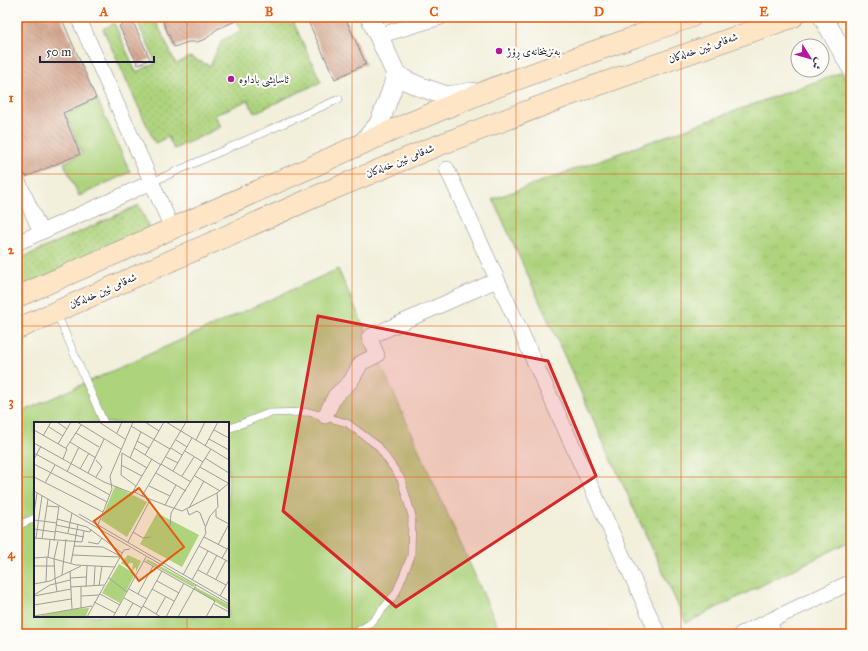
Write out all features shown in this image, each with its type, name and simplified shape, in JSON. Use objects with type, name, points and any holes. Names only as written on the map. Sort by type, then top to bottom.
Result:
[{"type":"main road","points":[[17,297],[314,166],[362,143],[490,90],[691,17]]},
{"type":"main road","name":"شەقامی ئیبن خەلەکان","points":[[17,329],[326,192],[429,149],[575,93],[792,17]]},
{"type":"main road","points":[[567,61],[575,93]]},
{"type":"main road","points":[[314,166],[326,192]]},
{"type":"street","points":[[78,17],[172,228]]},
{"type":"street","points":[[370,17],[396,74],[408,81],[447,96],[490,90]]},
{"type":"street","points":[[378,36],[441,17]]},
{"type":"street","points":[[823,17],[851,68]]},
{"type":"street","points":[[362,143],[379,124],[396,74]]},
{"type":"street","points":[[447,169],[658,634]]},
{"type":"street","points":[[17,180],[41,232]]},
{"type":"street","points":[[17,243],[152,182]]},
{"type":"street","points":[[325,416],[334,396],[351,381],[361,363],[377,355],[368,337],[497,280]]},
{"type":"street","points":[[741,634],[771,627],[851,582]]},
{"type":"lane","points":[[152,182],[338,99]]},
{"type":"lane","points":[[56,312],[104,422]]},
{"type":"lane","points":[[229,429],[269,413],[309,412],[325,416],[347,423],[378,446],[401,479],[412,516],[410,556],[396,593],[371,623],[353,634]]},
{"type":"lane","points":[[17,526],[34,518]]},
{"type":"highlighted area","points":[[318,316],[548,361],[596,476],[396,607],[283,511]]},
{"type":"green space","points":[[135,17],[154,17],[176,64],[190,57],[210,66],[222,40],[241,32],[234,17],[291,17],[321,82],[254,113],[248,100],[215,115],[221,127],[174,149],[168,137],[155,143],[103,29],[114,23],[136,72],[156,63]]},
{"type":"green space","points":[[842,72],[851,88],[851,541],[686,623],[493,199],[826,78],[830,78],[830,76]]},
{"type":"green space","points":[[97,99],[130,172],[79,196],[64,163],[82,154],[65,114]]},
{"type":"green space","points":[[139,205],[150,230],[17,289],[17,260]]},
{"type":"green space","points":[[338,269],[501,634],[17,634],[17,414]]},
{"type":"building","points":[[17,17],[61,17],[96,98],[63,113],[80,154],[26,177],[17,155]]},
{"type":"building","points":[[161,17],[245,17],[217,29],[206,39],[197,42],[188,42],[174,47]]},
{"type":"building","points":[[306,17],[345,17],[366,64],[335,79]]},
{"type":"building","points":[[132,20],[150,59],[138,65],[119,26]]},
{"type":"place","name":"بەنزینخانەی ڕۆژ","points":[[499,51]]},
{"type":"place","name":"ئاسايشى باداوه","points":[[231,79]]}]
